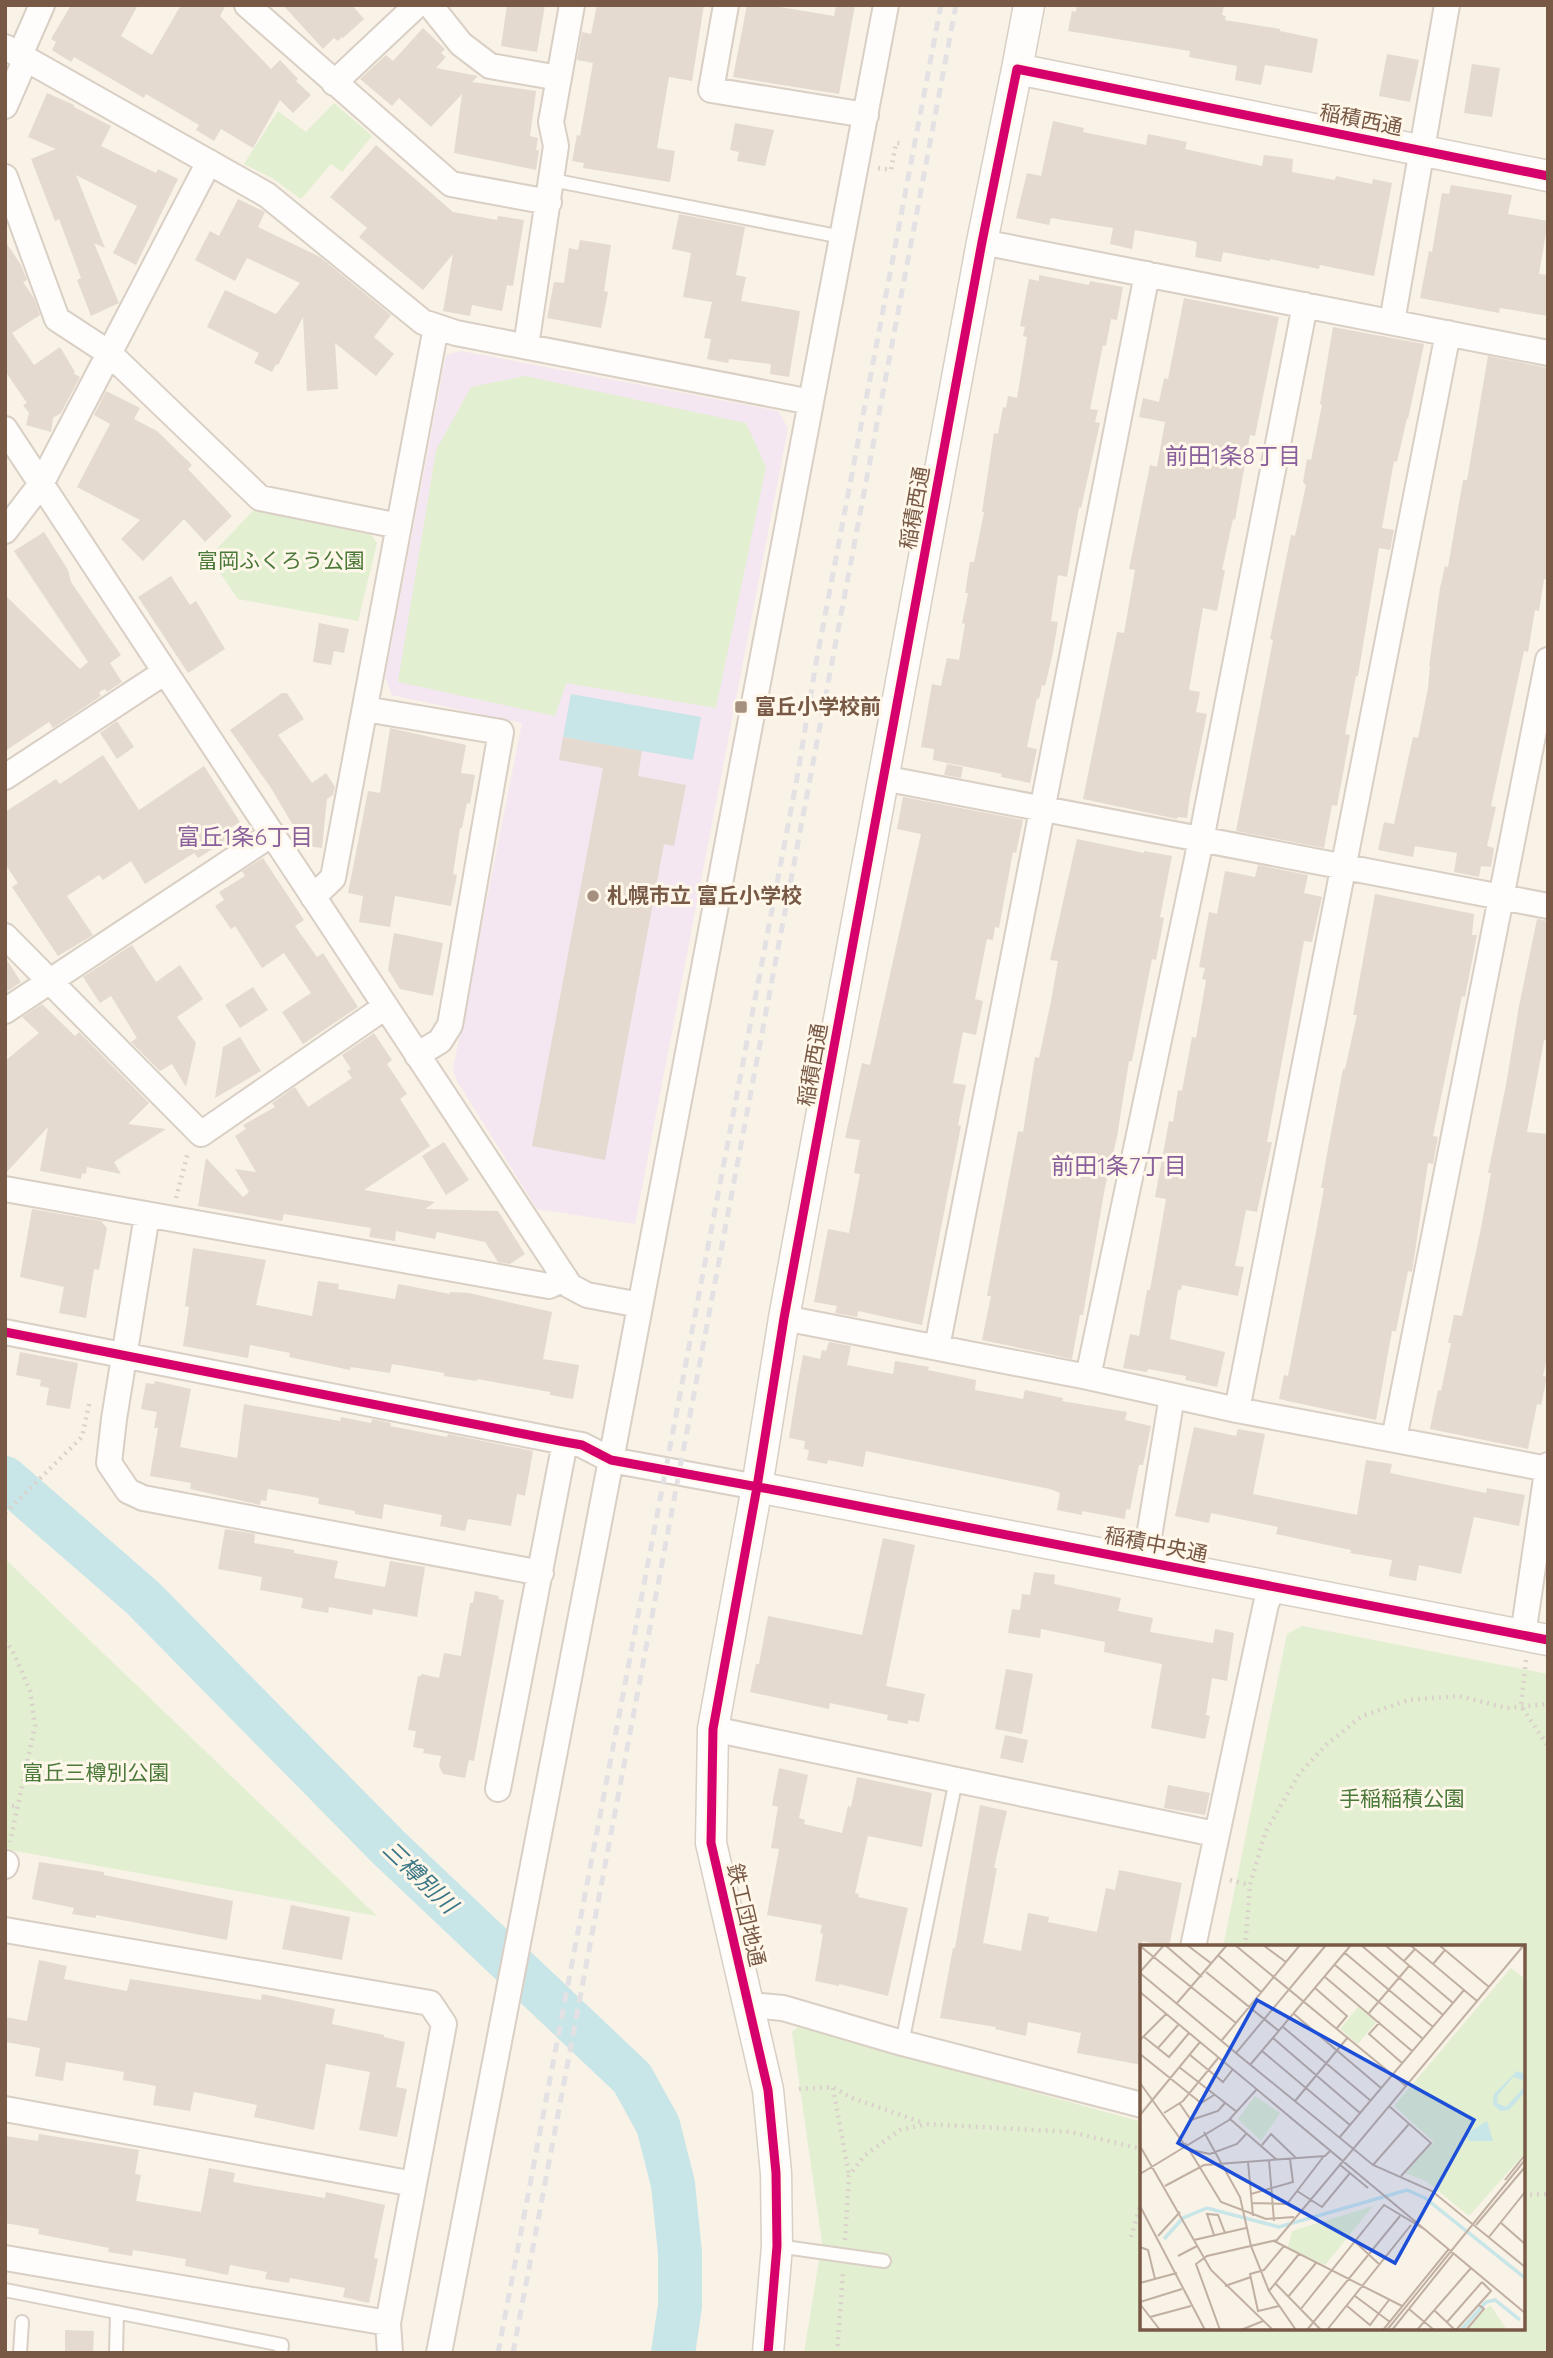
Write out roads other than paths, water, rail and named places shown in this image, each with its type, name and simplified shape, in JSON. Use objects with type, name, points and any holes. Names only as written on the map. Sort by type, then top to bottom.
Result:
[{"type":"street","points":[[5,106],[17,54],[42,5]]},
{"type":"street","points":[[247,5],[451,184],[550,191]]},
{"type":"street","points":[[334,83],[417,5]]},
{"type":"street","points":[[430,5],[461,44],[490,66],[559,78]]},
{"type":"street","points":[[526,346],[556,146],[551,122],[572,5]]},
{"type":"street","points":[[726,5],[711,90],[866,115]]},
{"type":"street","points":[[439,2353],[886,5]]},
{"type":"street","points":[[1017,69],[1029,5]]},
{"type":"street","points":[[1392,322],[1447,5]]},
{"type":"street","points":[[17,54],[267,195],[423,323],[811,402]]},
{"type":"street","name":"稲積西通","points":[[757,1487],[784,1318],[883,778],[982,242],[1017,69],[1548,176]]},
{"type":"street","points":[[5,531],[41,484],[209,162]]},
{"type":"street","points":[[5,177],[57,318],[109,353],[260,498],[399,526]]},
{"type":"street","points":[[982,242],[1548,353]]},
{"type":"street","points":[[937,1347],[1147,274]]},
{"type":"street","points":[[1088,1377],[1201,840],[1305,305]]},
{"type":"street","points":[[313,897],[333,878],[436,327]]},
{"type":"street","points":[[1237,1409],[1448,333]]},
{"type":"street","points":[[5,429],[570,1286],[587,1295],[640,1305]]},
{"type":"street","points":[[1394,1439],[1548,660]]},
{"type":"street","points":[[5,777],[165,672]]},
{"type":"street","points":[[365,709],[500,732],[450,1025],[440,1041],[417,1055]]},
{"type":"street","points":[[883,778],[1043,811],[1548,906]]},
{"type":"street","points":[[5,1012],[272,834]]},
{"type":"street","points":[[5,936],[201,1135],[385,1007]]},
{"type":"street","points":[[5,1189],[549,1286],[565,1278]]},
{"type":"street","points":[[147,1215],[109,1463],[128,1491],[143,1498],[541,1573]]},
{"type":"street","points":[[784,1318],[1237,1409],[1547,1467],[1532,1643]]},
{"type":"street","points":[[5,1332],[565,1441],[582,1445],[611,1460],[757,1487]]},
{"type":"street","points":[[1144,1560],[1172,1396]]},
{"type":"street","points":[[498,1789],[565,1441]]},
{"type":"street","name":"稲積中央通","points":[[757,1487],[1274,1586],[1532,1643]]},
{"type":"street","name":"鉄工団地通","points":[[757,1487],[713,1729],[711,1843],[768,2090],[776,2173],[777,2246],[768,2353]]},
{"type":"street","points":[[1193,1945],[1266,1604],[1274,1586]]},
{"type":"street","points":[[713,1729],[1215,1834]]},
{"type":"street","points":[[5,1930],[430,2003],[444,2024],[388,2323],[390,2353]]},
{"type":"street","points":[[749,2005],[783,2008],[902,2043],[1140,2104]]},
{"type":"street","points":[[5,2109],[414,2184]]},
{"type":"street","points":[[5,2258],[388,2323]]},
{"type":"lane","points":[[550,191],[842,237]]},
{"type":"lane","points":[[902,2043],[956,1780]]},
{"type":"lane","points":[[777,2246],[884,2261]]},
{"type":"lane","points":[[5,2290],[282,2345],[281,2353]]},
{"type":"lane","points":[[116,2353],[117,2312]]},
{"type":"lane","points":[[20,2353],[22,2322]]},
{"type":"water","points":[[571,694],[701,717],[693,760],[563,737]]},
{"type":"waterway","name":"三樽別川","points":[[5,1478],[143,1598],[388,1847],[632,2078],[658,2125],[673,2184],[680,2253],[680,2306],[673,2353]]},
{"type":"railway","points":[[498,2353],[941,5]]},
{"type":"railway","points":[[513,2353],[956,5]]},
{"type":"place","name":"富丘小学校前","points":[[741,707]]},
{"type":"place","name":"札幌市立 富丘小学校","points":[[593,896]]},
{"type":"district","name":"前田1条8丁目","points":[[1233,456]]},
{"type":"district","name":"富丘1条6丁目","points":[[245,837]]},
{"type":"district","name":"前田1条7丁目","points":[[1119,1166]]},
{"type":"park label","name":"富岡ふくろう公園","points":[[281,561]]},
{"type":"park label","name":"富丘三樽別公園","points":[[96,1773]]},
{"type":"park label","name":"手稲稲積公園","points":[[1402,1799]]}]
